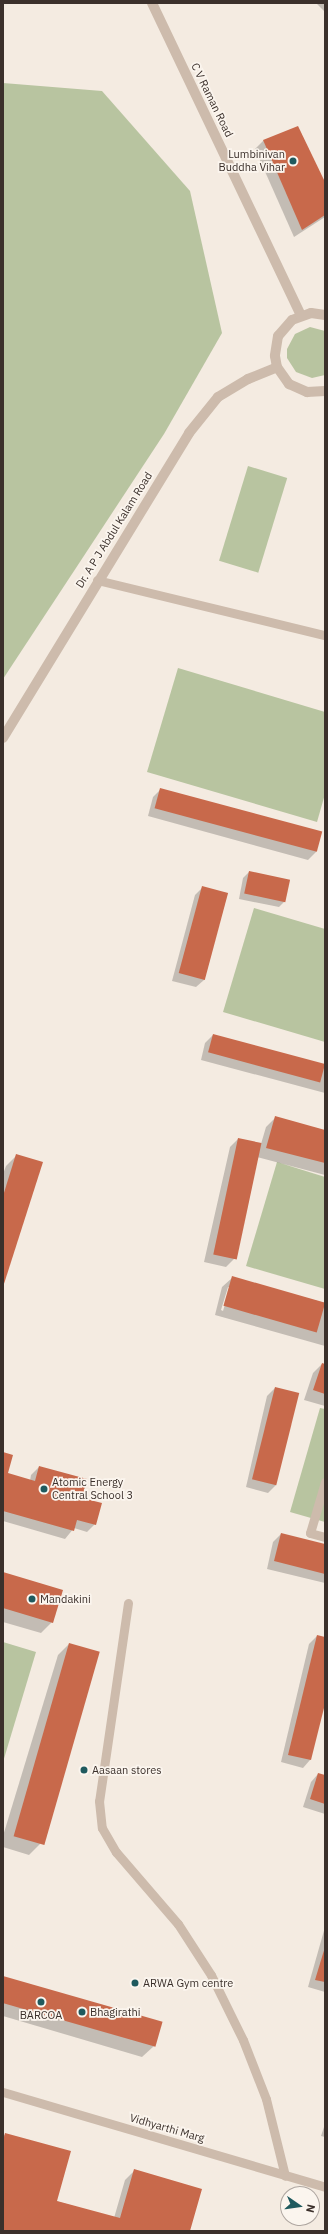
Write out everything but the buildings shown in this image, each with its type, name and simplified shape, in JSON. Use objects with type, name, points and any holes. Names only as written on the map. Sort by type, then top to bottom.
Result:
[{"type":"street","name":"C V Raman Road","points":[[152,3],[301,315]]},
{"type":"street","points":[[325,315],[311,313],[301,315],[288,324],[278,336],[275,351],[277,367],[289,384],[297,389],[307,392],[325,391]]},
{"type":"street","name":"Dr. A P J Abdul Kalam Road","points":[[3,738],[97,580],[189,433],[218,397],[248,379],[277,367]]},
{"type":"lane","points":[[97,580],[325,635]]},
{"type":"lane","points":[[325,1482],[310,1533],[325,1537]]},
{"type":"lane","points":[[128,1604],[99,1801],[102,1828],[116,1852],[178,1924],[211,1975],[243,2040],[266,2099],[285,2176]]},
{"type":"lane","name":"Vidhyarthi Marg","points":[[3,2092],[325,2187]]},
{"type":"green space","points":[[3,83],[102,91],[190,191],[222,333],[164,434],[3,679]]},
{"type":"green space","points":[[310,327],[325,331],[325,375],[312,378],[296,372],[287,358],[287,349],[295,334]]},
{"type":"green space","points":[[248,466],[287,478],[258,573],[219,561]]},
{"type":"green space","points":[[178,668],[325,712],[325,794],[317,822],[147,772]]},
{"type":"green space","points":[[254,908],[325,929],[325,1042],[223,1012]]},
{"type":"green space","points":[[277,1162],[325,1177],[325,1289],[246,1266]]},
{"type":"green space","points":[[320,1408],[325,1409],[325,1522],[290,1512]]},
{"type":"green space","points":[[3,1642],[36,1652],[3,1762]]},
{"type":"place","name":"Lumbinivan Buddha Vihar","points":[[293,161]]},
{"type":"place","name":"Atomic Energy Central School 3","points":[[44,1489]]},
{"type":"place","name":"Mandakini","points":[[32,1599]]},
{"type":"place","name":"Aasaan stores","points":[[84,1770]]},
{"type":"place","name":"ARWA Gym centre","points":[[135,1983]]},
{"type":"place","name":"BARCOA","points":[[41,2002]]},
{"type":"place","name":"Bhagirathi","points":[[82,2012]]}]
